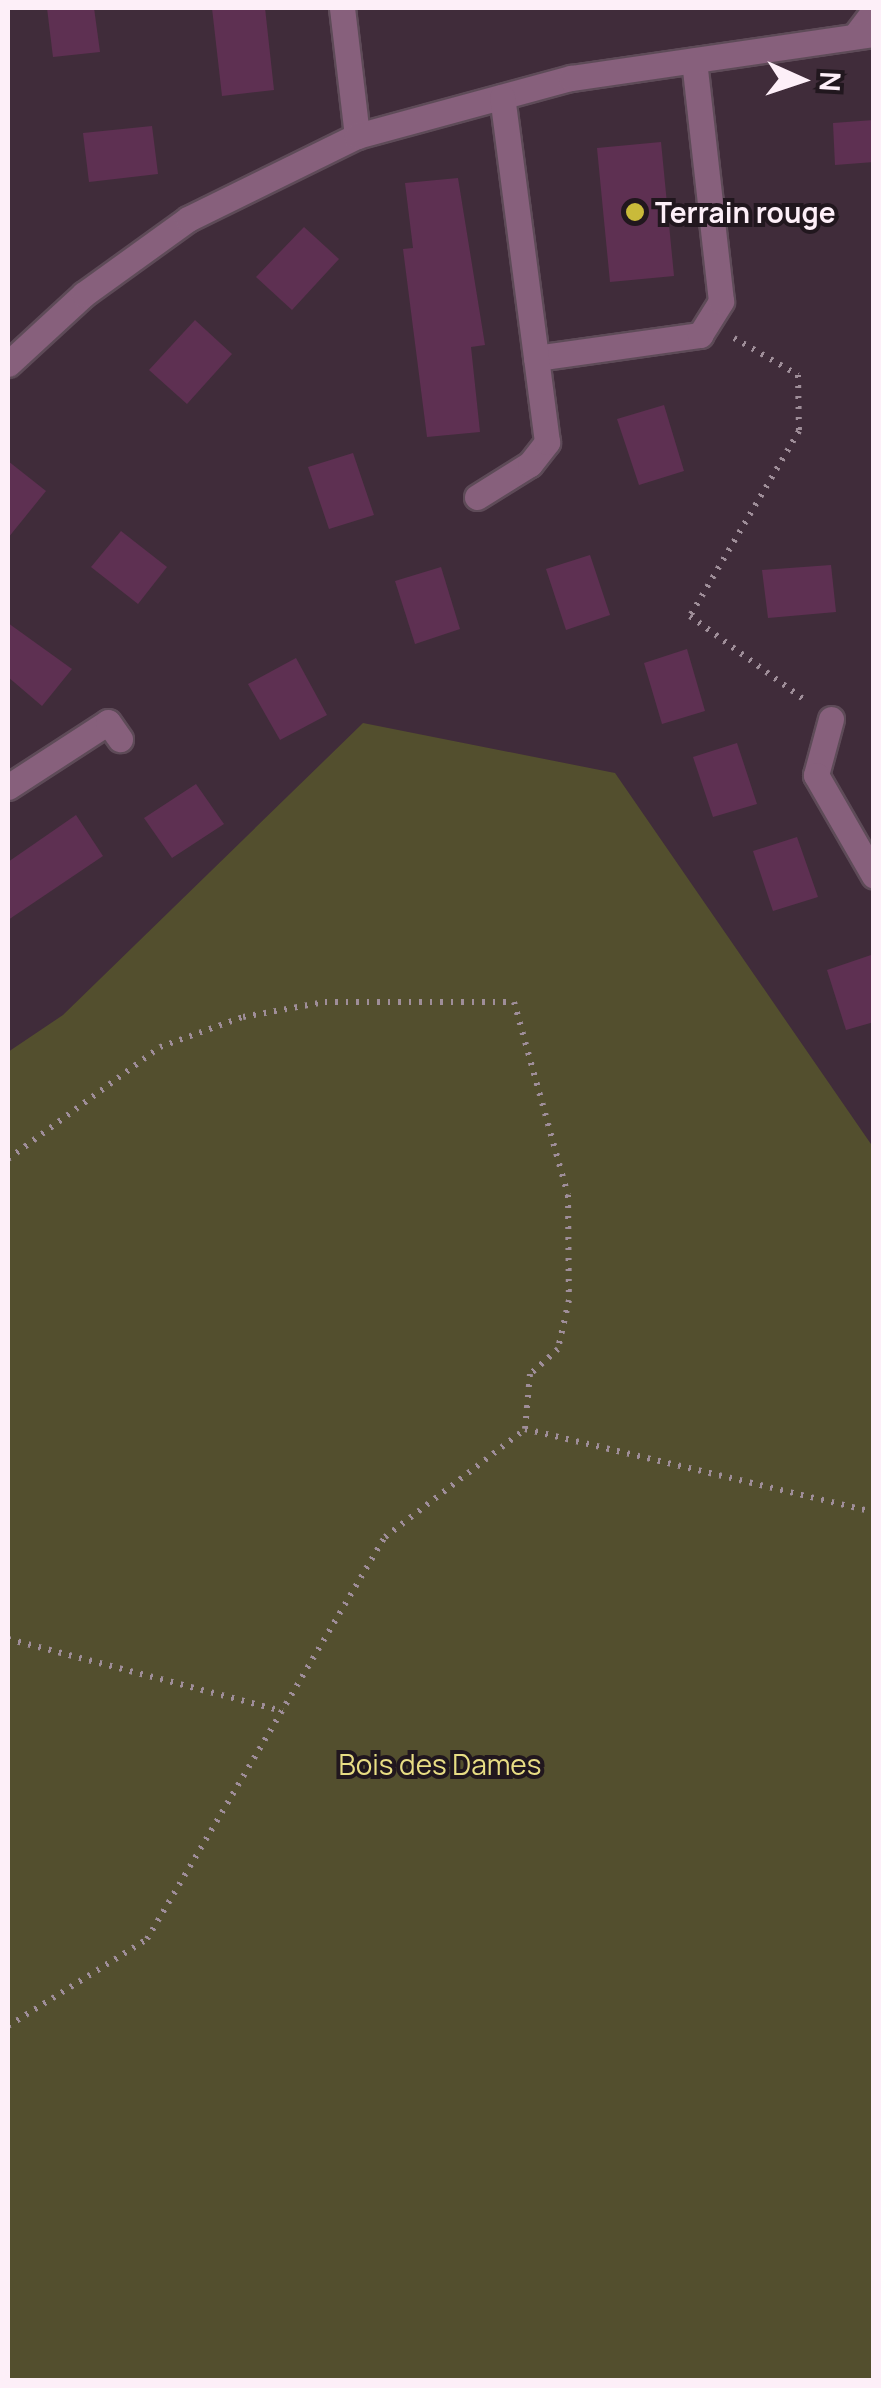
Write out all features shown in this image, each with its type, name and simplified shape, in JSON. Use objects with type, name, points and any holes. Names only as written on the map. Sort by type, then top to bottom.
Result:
[{"type":"street","points":[[342,8],[356,136]]},
{"type":"street","points":[[8,364],[84,294],[188,219],[356,136],[502,96],[866,33],[874,10]]},
{"type":"street","points":[[536,358],[700,335],[721,301],[694,61]]},
{"type":"street","points":[[477,497],[530,464],[547,442],[502,96]]},
{"type":"street","points":[[831,719],[816,774],[874,876]]},
{"type":"street","points":[[8,786],[108,722],[120,739]]},
{"type":"path","points":[[707,323],[798,375],[799,431],[690,616],[831,719]]},
{"type":"path","points":[[8,1159],[160,1048],[243,1017],[325,1002],[514,1002],[568,1196],[569,1300],[558,1349],[530,1374],[524,1430],[385,1537],[147,1940],[8,2026]]},
{"type":"path","points":[[524,1430],[874,1512]]},
{"type":"path","points":[[8,1639],[283,1710]]},
{"type":"green space","name":"Bois des Dames","points":[[363,723],[615,773],[873,1147],[873,2380],[8,2380],[8,1052],[63,1015]]},
{"type":"building","points":[[47,8],[94,8],[100,52],[53,57]]},
{"type":"building","points":[[212,8],[265,8],[274,90],[222,96]]},
{"type":"building","points":[[874,120],[874,162],[835,165],[833,123]]},
{"type":"building","points":[[152,126],[158,174],[89,182],[83,133]]},
{"type":"building","name":"Terrain rouge","points":[[661,142],[674,276],[610,282],[597,148]]},
{"type":"building","points":[[458,178],[485,345],[471,347],[480,432],[427,437],[403,249],[413,248],[405,183]]},
{"type":"building","points":[[304,227],[339,259],[292,310],[256,277]]},
{"type":"building","points":[[195,320],[232,354],[187,404],[149,370]]},
{"type":"building","points":[[664,405],[684,471],[639,485],[617,419]]},
{"type":"building","points":[[353,453],[374,515],[329,529],[308,467]]},
{"type":"building","points":[[8,461],[46,491],[8,538]]},
{"type":"building","points":[[121,531],[167,567],[138,604],[91,567]]},
{"type":"building","points":[[590,555],[610,615],[566,630],[546,569]]},
{"type":"building","points":[[831,565],[836,612],[768,618],[762,570]]},
{"type":"building","points":[[441,567],[460,629],[415,644],[395,581]]},
{"type":"building","points":[[8,623],[72,669],[42,706],[8,677]]},
{"type":"building","points":[[687,649],[705,711],[662,724],[644,663]]},
{"type":"building","points":[[296,658],[327,715],[280,740],[248,684]]},
{"type":"building","points":[[737,743],[757,804],[713,817],[693,757]]},
{"type":"building","points":[[196,784],[224,824],[172,858],[144,818]]},
{"type":"building","points":[[76,815],[103,856],[8,920],[8,862]]},
{"type":"building","points":[[797,837],[818,897],[773,911],[753,851]]},
{"type":"building","points":[[874,954],[874,1022],[846,1030],[827,970]]},
{"type":"place","name":"Terrain rouge","points":[[635,212]]}]
